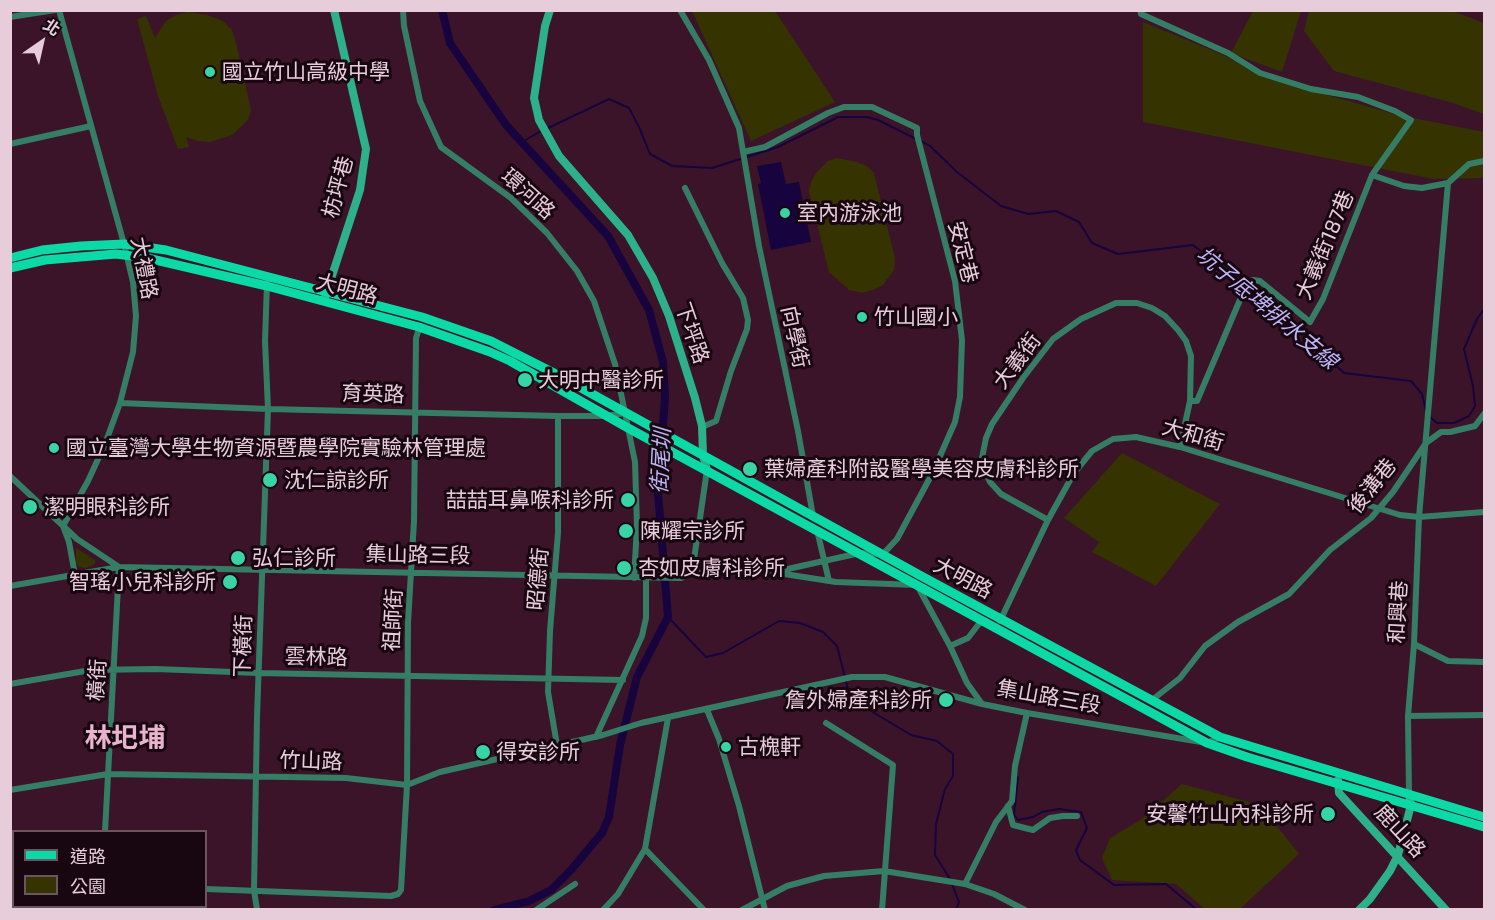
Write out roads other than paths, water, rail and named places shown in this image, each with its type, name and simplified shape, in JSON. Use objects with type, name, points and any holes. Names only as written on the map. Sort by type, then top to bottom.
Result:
[{"type":"main road","name":"大明路","points":[[10,258],[42,250],[81,246],[124,244],[166,250],[267,281],[325,302],[419,327],[510,361],[606,416],[860,553],[1000,619],[1220,737]]},
{"type":"main road","name":"大明路","points":[[10,268],[45,260],[116,254],[147,258],[326,291],[422,317],[514,351],[883,554],[920,581],[997,629],[1207,743]]},
{"type":"main road","name":"集山路三段","points":[[1220,737],[1411,805],[1485,827]]},
{"type":"main road","name":"集山路三段","points":[[1207,743],[1247,757],[1409,794],[1485,817]]},
{"type":"street","points":[[10,17],[57,10]]},
{"type":"street","name":"大禮路","points":[[57,10],[124,244],[133,282],[136,316],[133,352],[120,403],[88,481],[63,526]]},
{"type":"street","name":"枋坪巷","points":[[325,302],[326,291],[360,190],[366,150],[334,10]]},
{"type":"street","name":"環河路","points":[[403,10],[404,26],[420,101],[437,141],[455,158],[511,198],[547,233],[577,271],[594,301],[618,372],[635,462],[637,498],[634,578]]},
{"type":"street","name":"下坪路","points":[[550,10],[545,26],[534,98],[539,120],[559,156],[628,235],[653,278],[669,316],[702,427],[706,470],[692,573]]},
{"type":"street","points":[[680,10],[723,89],[739,128],[744,152]]},
{"type":"street","points":[[1140,10],[1141,14],[1228,53],[1260,73],[1311,89],[1358,97],[1395,111],[1411,120],[1372,175],[1404,186],[1422,188],[1448,183],[1470,165],[1485,161]]},
{"type":"street","name":"安定巷","points":[[744,152],[765,147],[828,113],[844,107],[872,107],[917,128],[955,281],[962,340],[960,397],[955,422],[932,474],[897,539],[883,554]]},
{"type":"street","points":[[10,144],[91,126]]},
{"type":"street","name":"向學街","points":[[744,152],[759,246],[798,431],[813,516]]},
{"type":"street","name":"大義街187巷","points":[[1190,401],[1197,401],[1246,288],[1253,280],[1260,281],[1310,322],[1324,297],[1372,175]]},
{"type":"street","name":"和興巷","points":[[1409,794],[1408,716],[1414,644],[1419,517],[1448,183]]},
{"type":"street","points":[[686,188],[722,263],[743,298],[748,320],[716,421],[702,427]]},
{"type":"street","name":"下橫街","points":[[257,909],[254,890],[258,673],[268,409],[265,341],[267,281]]},
{"type":"street","name":"大義街","points":[[1048,520],[1001,494],[990,482],[982,458],[986,438],[992,424],[1023,378],[1053,339],[1081,319],[1116,303],[1137,303],[1165,316],[1186,341],[1191,356],[1190,401],[1180,447]]},
{"type":"street","name":"祖師街","points":[[254,890],[391,896],[398,894],[401,890],[407,784],[408,623],[412,573],[416,338],[422,317]]},
{"type":"street","name":"育英路","points":[[120,403],[558,416],[606,416],[625,413]]},
{"type":"street","points":[[1426,443],[1441,432],[1475,426],[1485,414]]},
{"type":"street","name":"昭德街","points":[[557,745],[548,692],[550,631],[558,533],[558,416]]},
{"type":"street","name":"大和街","points":[[997,629],[1048,520],[1074,473],[1088,455],[1102,443],[1113,439],[1130,437],[1180,447],[1400,515],[1419,517],[1485,512]]},
{"type":"street","name":"後溝巷","points":[[1152,700],[1180,678],[1205,646],[1222,632],[1289,594],[1330,550],[1362,526],[1393,492],[1426,443]]},
{"type":"street","points":[[10,476],[77,539],[119,567]]},
{"type":"street","points":[[63,526],[69,542],[75,575]]},
{"type":"street","points":[[817,530],[829,581]]},
{"type":"street","points":[[774,572],[860,553],[883,554]]},
{"type":"street","name":"集山路三段","points":[[10,586],[119,567],[634,578],[681,578],[692,573]]},
{"type":"street","name":"橫街","points":[[105,830],[119,567]]},
{"type":"street","points":[[692,573],[774,572],[829,581],[920,581]]},
{"type":"street","points":[[596,737],[642,636],[646,618],[646,578]]},
{"type":"street","name":"集山路三段","points":[[920,581],[967,683],[982,704],[1207,743]]},
{"type":"street","points":[[950,646],[968,638],[982,620]]},
{"type":"street","points":[[1414,644],[1448,661],[1485,662]]},
{"type":"street","name":"雲林路","points":[[10,684],[91,670],[156,669],[623,680]]},
{"type":"street","points":[[603,909],[618,894],[645,849],[668,718],[852,677],[885,677],[982,704]]},
{"type":"street","points":[[707,710],[719,739],[740,806],[765,909]]},
{"type":"street","points":[[962,883],[996,822],[1012,801],[1015,766],[1027,713]]},
{"type":"street","points":[[1408,716],[1485,715]]},
{"type":"street","name":"竹山路","points":[[10,790],[108,774],[346,778],[407,784],[440,772],[596,737],[641,723],[668,718]]},
{"type":"street","points":[[826,723],[893,765],[882,909]]},
{"type":"street","points":[[1207,743],[1220,737]]},
{"type":"street","name":"鹿山路","points":[[1338,778],[1339,793],[1446,909]]},
{"type":"street","points":[[1359,909],[1370,899],[1390,871],[1398,855],[1411,805],[1409,794]]},
{"type":"street","points":[[1008,806],[1013,825],[1033,830],[1050,818],[1077,816]]},
{"type":"street","points":[[645,849],[705,909]]},
{"type":"street","points":[[742,909],[787,886],[824,876],[884,871],[962,883],[994,894],[1025,909]]},
{"type":"street","points":[[536,909],[575,884]]},
{"type":"street","points":[[207,889],[254,890]]},
{"type":"waterway","name":"街尾圳","points":[[442,10],[450,43],[506,125],[608,236],[649,310],[663,362],[665,397],[658,493],[668,617],[637,677],[620,745],[609,817],[602,833],[551,890],[529,901],[494,910]]},
{"type":"waterway","name":"坑子底埤排水支線","points":[[546,129],[609,99],[629,108],[650,154],[672,166],[712,168],[778,147],[838,117],[867,117],[878,120],[916,139]]},
{"type":"waterway","name":"坑子底埤排水支線","points":[[522,142],[541,131]]},
{"type":"waterway","name":"坑子底埤排水支線","points":[[921,141],[1001,206],[1028,214],[1056,211],[1079,222],[1092,243],[1118,254],[1193,245],[1284,317],[1344,373],[1411,381],[1422,394],[1426,411]]},
{"type":"waterway","name":"坑子底埤排水支線","points":[[1429,416],[1437,423],[1454,423],[1469,416],[1475,406],[1473,386],[1464,349],[1484,309]]},
{"type":"waterway","points":[[668,617],[706,657],[723,653],[779,621],[800,623],[823,632],[837,646],[848,689],[866,708],[911,735],[937,741],[953,754],[953,776],[945,789],[936,824],[935,855],[950,879]]},
{"type":"waterway","points":[[1018,777],[1014,815],[1018,820],[1059,809],[1081,812],[1087,828],[1076,850],[1080,860],[1114,885],[1166,884],[1197,910]]},
{"type":"waterway","points":[[952,884],[959,902],[956,910]]},
{"type":"place","name":"國立竹山高級中學","points":[[210,72]]},
{"type":"place","name":"室內游泳池","points":[[785,213]]},
{"type":"place","name":"竹山國小","points":[[862,317]]},
{"type":"place","name":"大明中醫診所","points":[[525,380]]},
{"type":"place","name":"國立臺灣大學生物資源暨農學院實驗林管理處","points":[[54,448]]},
{"type":"place","name":"葉婦產科附設醫學美容皮膚科診所","points":[[750,469]]},
{"type":"place","name":"沈仁諒診所","points":[[270,480]]},
{"type":"place","name":"喆喆耳鼻喉科診所","points":[[628,500]]},
{"type":"place","name":"潔明眼科診所","points":[[30,507]]},
{"type":"place","name":"陳耀宗診所","points":[[626,531]]},
{"type":"place","name":"弘仁診所","points":[[238,558]]},
{"type":"place","name":"杏如皮膚科診所","points":[[624,568]]},
{"type":"place","name":"智瑤小兒科診所","points":[[230,582]]},
{"type":"place","name":"詹外婦產科診所","points":[[946,700]]},
{"type":"place","name":"古槐軒","points":[[726,747]]},
{"type":"place","name":"得安診所","points":[[483,752]]},
{"type":"place","name":"安馨竹山內科診所","points":[[1328,814]]},
{"type":"district","name":"林圯埔","points":[[125,738]]}]
